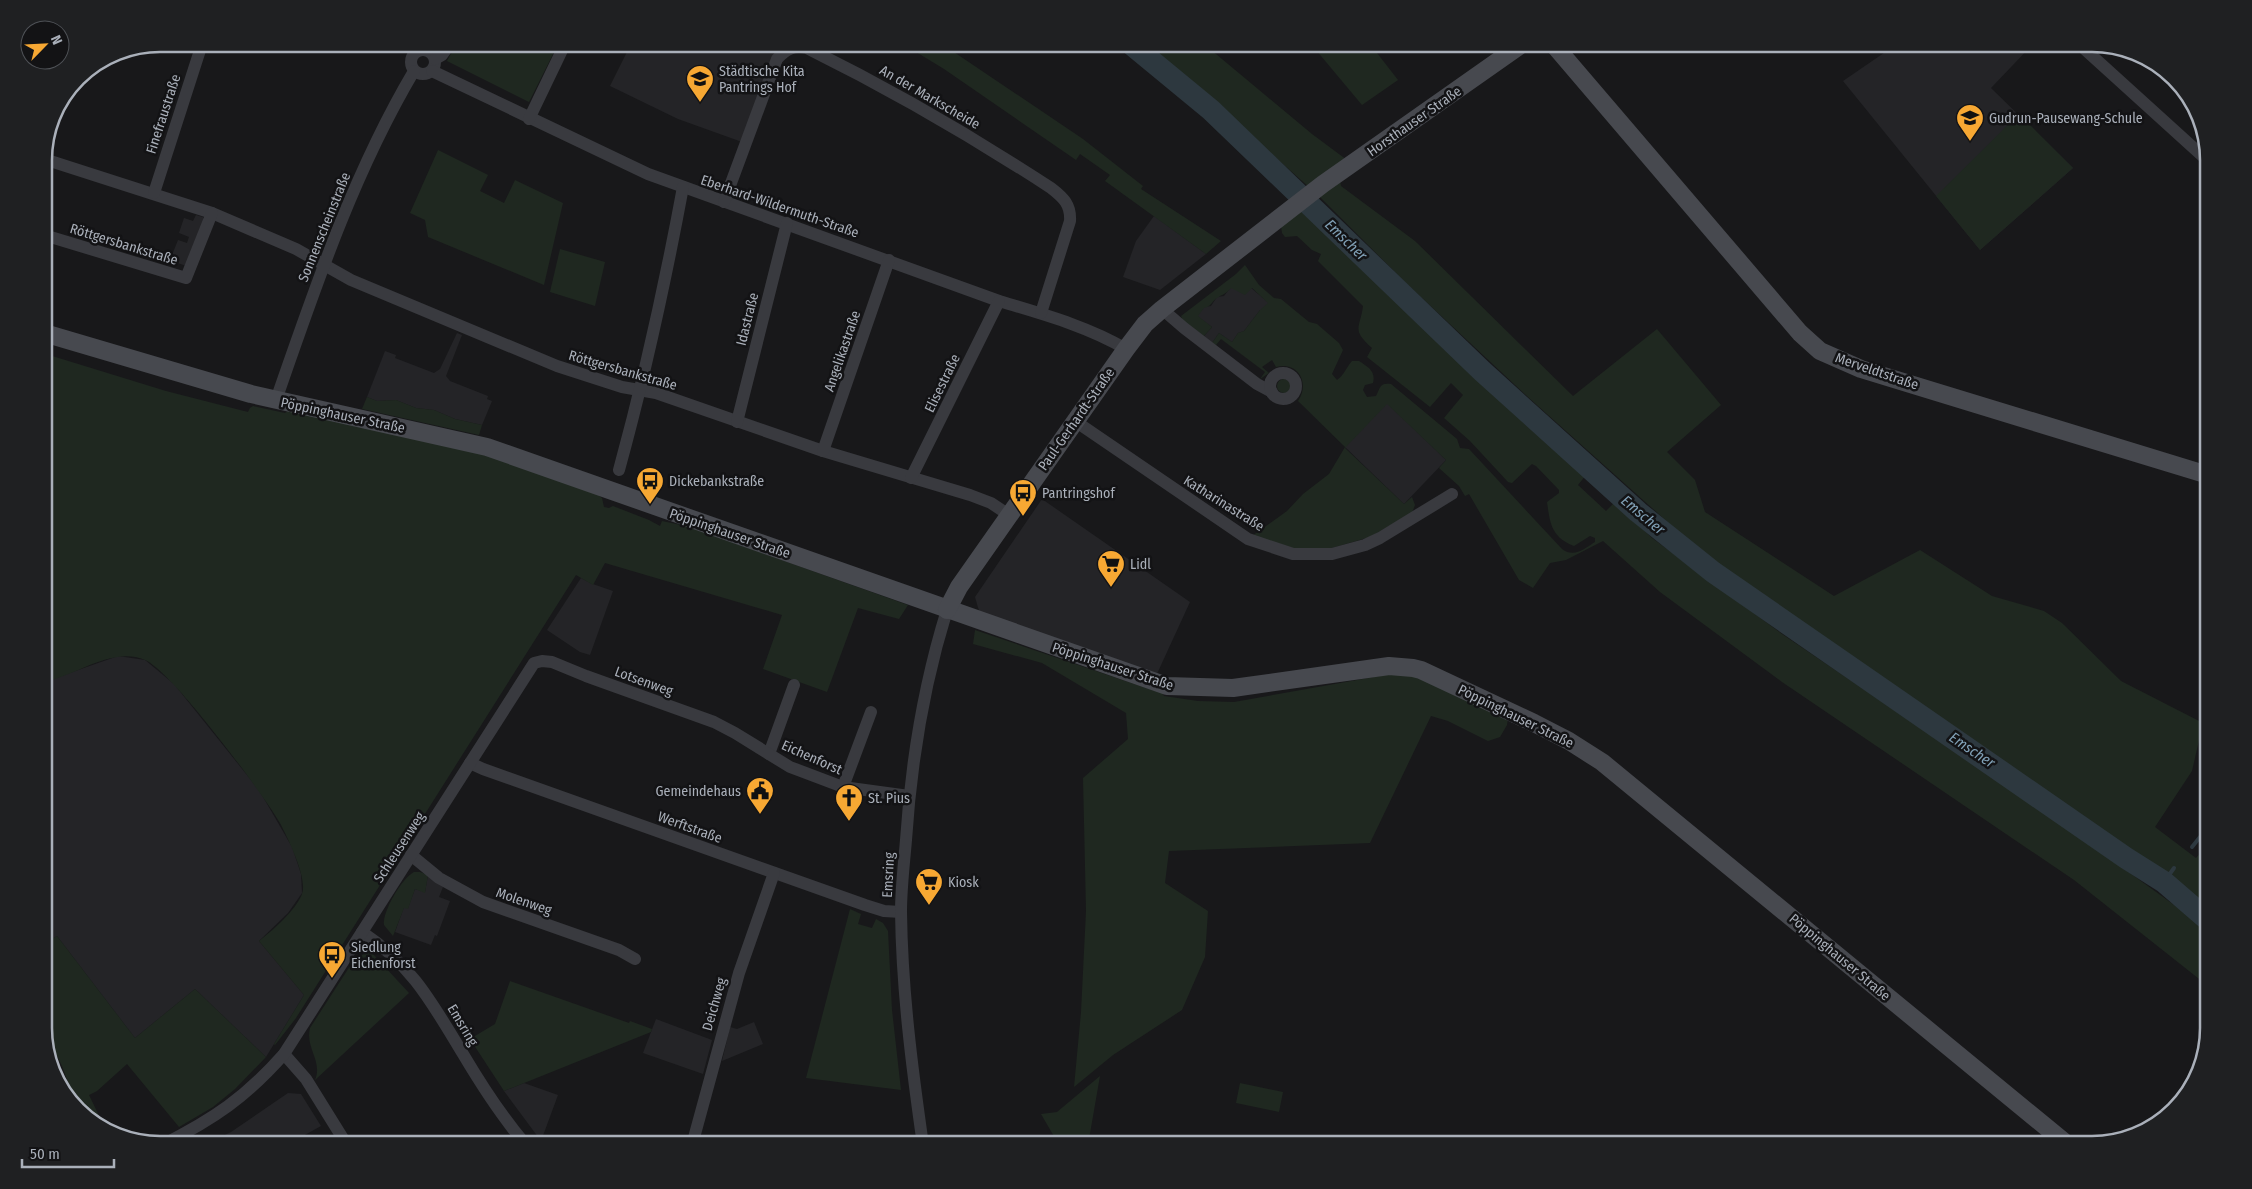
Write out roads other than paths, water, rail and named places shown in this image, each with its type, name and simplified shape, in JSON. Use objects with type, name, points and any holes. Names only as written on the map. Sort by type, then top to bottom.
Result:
[{"type":"main road","name":"Horsthauser Straße","points":[[1306,198],[1509,53]]},
{"type":"main road","name":"Merveldtstraße","points":[[1562,53],[1758,286],[1800,333],[1820,351],[1861,368],[2199,472]]},
{"type":"main road","name":"Paul-Gerhardt-Straße","points":[[947,610],[959,588],[1074,421],[1145,324],[1162,308],[1306,198]]},
{"type":"main road","name":"Pöppinghauser Straße","points":[[53,336],[196,379],[276,400],[487,447],[1167,686],[1233,688],[1389,666],[1403,666],[1422,670],[1526,719],[1569,741],[1602,762],[2057,1136]]},
{"type":"street","name":"Finefraustraße","points":[[154,193],[199,53]]},
{"type":"street","points":[[414,53],[410,59],[410,66],[414,71],[423,75],[432,71],[435,65],[435,58],[431,53]]},
{"type":"street","points":[[435,58],[443,53]]},
{"type":"street","points":[[529,119],[561,53]]},
{"type":"street","name":"An der Markscheide","points":[[724,202],[777,59],[783,53]]},
{"type":"street","name":"An der Markscheide","points":[[818,53],[909,100],[949,124],[1051,188],[1066,202],[1070,221],[1041,313]]},
{"type":"street","points":[[2090,53],[2199,153]]},
{"type":"street","name":"Sonnenscheinstraße","points":[[276,400],[324,263],[374,148],[414,71]]},
{"type":"street","name":"Eberhard-Wildermuth-Straße","points":[[432,71],[529,119],[648,174],[999,301],[1041,313],[1107,338],[1126,349]]},
{"type":"street","name":"Röttgersbankstraße","points":[[53,162],[212,213],[296,248],[351,280],[557,366],[622,387],[656,393],[823,451],[970,495],[991,503],[1010,515]]},
{"type":"street","points":[[618,470],[641,390],[662,298],[683,187]]},
{"type":"street","name":"Röttgersbankstraße","points":[[53,238],[186,278],[212,213]]},
{"type":"street","name":"Idastraße","points":[[737,422],[787,224]]},
{"type":"street","name":"Angelikastraße","points":[[823,451],[889,260]]},
{"type":"street","name":"Elisestraße","points":[[911,478],[999,301]]},
{"type":"street","points":[[1162,308],[1257,384],[1272,392]]},
{"type":"street","name":"Katharinastraße","points":[[1074,421],[1248,539],[1293,554],[1332,554],[1365,545],[1380,538],[1452,494]]},
{"type":"street","name":"Emsring","points":[[922,1136],[908,1028],[901,912],[909,796],[924,708],[940,631],[947,610]]},
{"type":"street","name":"Lotsenweg","points":[[542,661],[559,664],[586,676],[714,722],[735,733]]},
{"type":"street","name":"Schleusenweg","points":[[179,1136],[219,1114],[257,1083],[284,1054],[534,663],[542,661]]},
{"type":"street","name":"Eichenforst","points":[[769,754],[794,685]]},
{"type":"street","name":"Eichenforst","points":[[843,787],[871,712]]},
{"type":"street","name":"Eichenforst","points":[[735,733],[790,767],[843,787],[909,796]]},
{"type":"street","name":"Werftstraße","points":[[470,763],[865,905],[884,911],[901,912]]},
{"type":"street","name":"Molenweg","points":[[411,855],[439,878],[483,902],[619,950],[635,959]]},
{"type":"street","name":"Deichweg","points":[[694,1136],[731,998],[774,873]]},
{"type":"street","name":"Emsring","points":[[362,932],[383,946],[417,981],[482,1085],[519,1136]]},
{"type":"street","points":[[284,1054],[306,1079],[341,1136]]},
{"type":"waterway","name":"Emscher","points":[[1142,53],[1211,110],[1482,371],[1638,512],[1713,572],[2126,858],[2164,882],[2200,913]]},
{"type":"waterway","points":[[2192,847],[2200,837]]},
{"type":"waterway","points":[[2164,882],[2174,868]]},
{"type":"place","name":"Städtische Kita Pantrings Hof","points":[[700,103]]},
{"type":"place","name":"Gudrun-Pausewang-Schule","points":[[1970,142]]},
{"type":"place","name":"Dickebankstraße","points":[[650,505]]},
{"type":"place","name":"Pantringshof","points":[[1023,517]]},
{"type":"place","name":"Lidl","points":[[1111,588]]},
{"type":"place","name":"Gemeindehaus","points":[[760,815]]},
{"type":"place","name":"St. Pius","points":[[849,822]]},
{"type":"place","name":"Kiosk","points":[[929,906]]},
{"type":"place","name":"Siedlung Eichenforst","points":[[332,979]]}]
